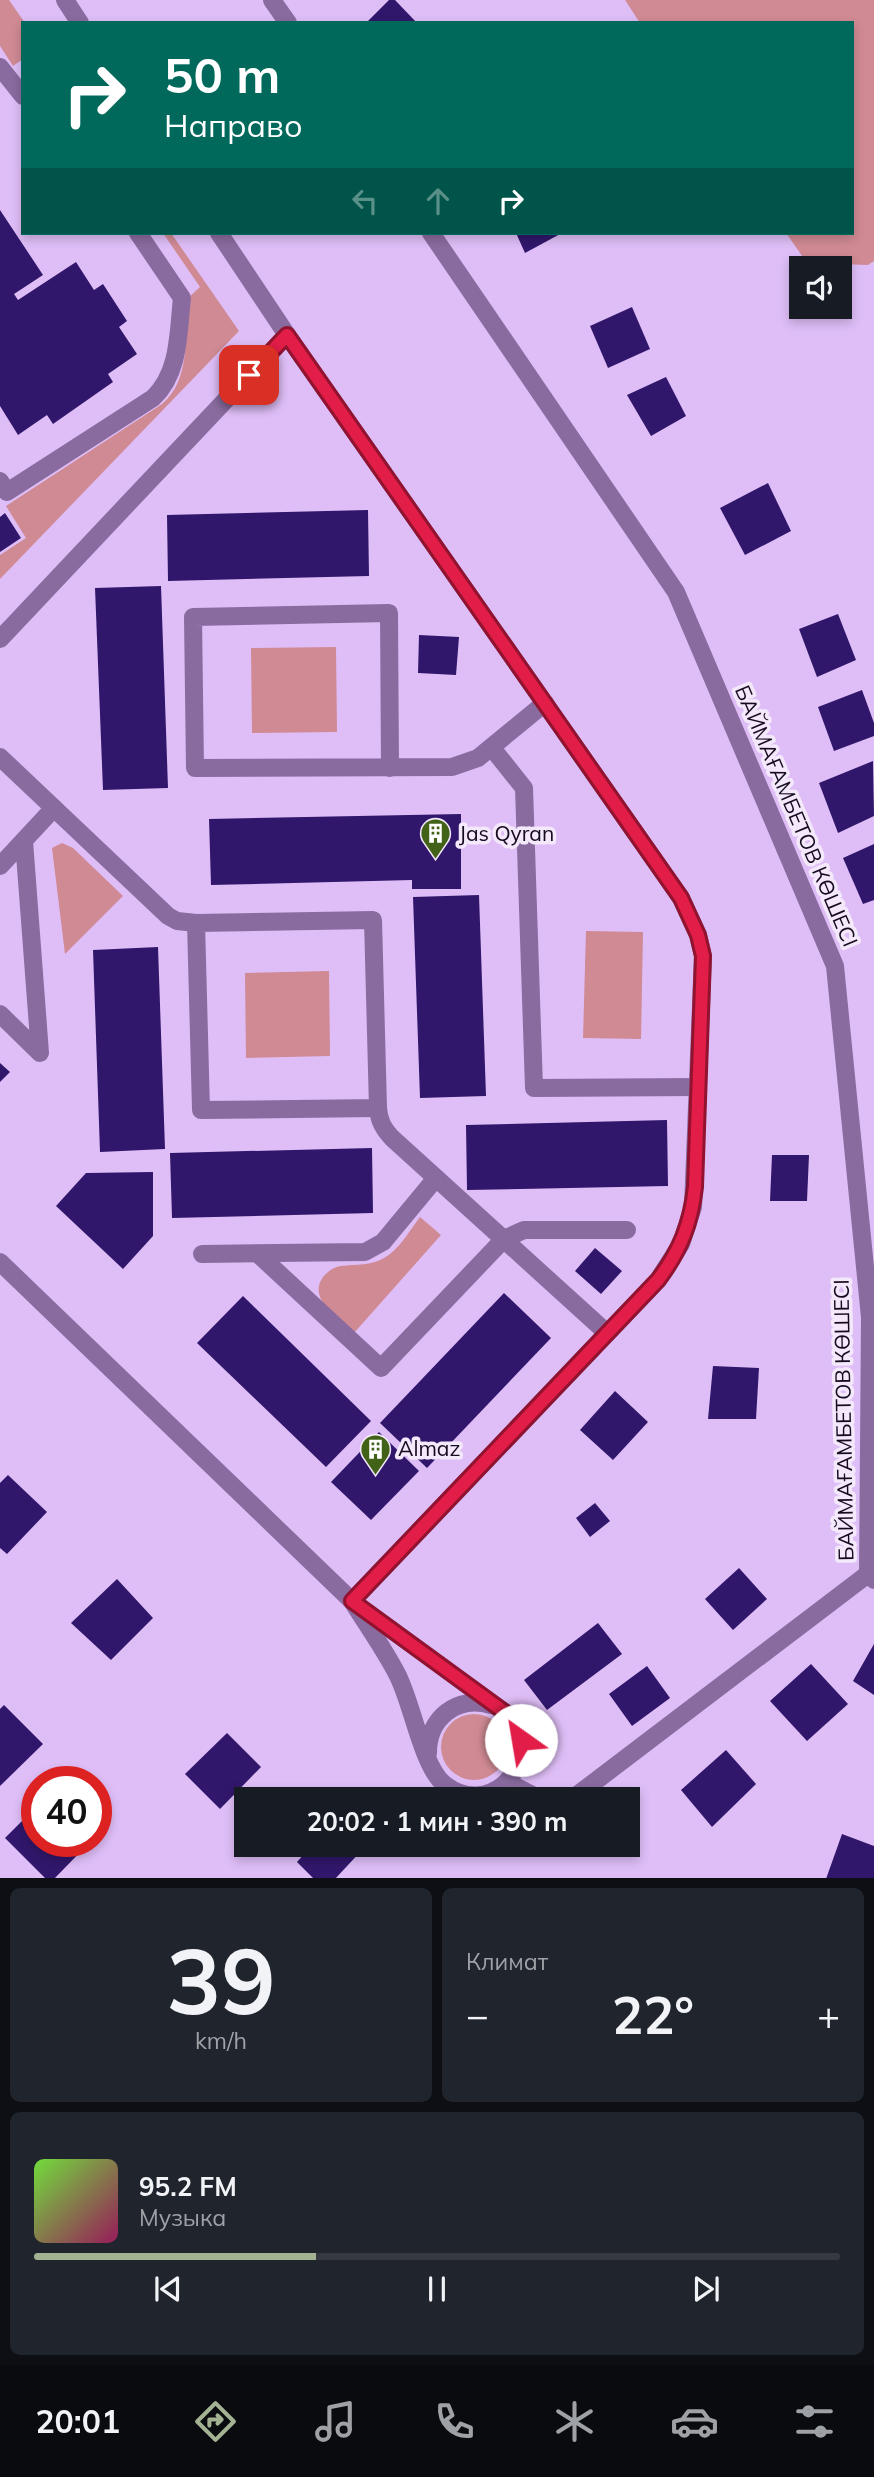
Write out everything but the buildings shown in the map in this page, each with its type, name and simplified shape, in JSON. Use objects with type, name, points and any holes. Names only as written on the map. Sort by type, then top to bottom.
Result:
[{"type":"street","points":[[272,0],[287,21]]},
{"type":"street","points":[[0,67],[21,93]]},
{"type":"street","points":[[0,481],[7,492],[153,398],[167,382],[174,362],[182,298],[139,235]]},
{"type":"street","points":[[220,235],[287,335],[681,898],[698,935],[703,956],[695,1187],[688,1228],[681,1244],[658,1280],[352,1601]]},
{"type":"street","name":"БАЙМАҒАМБЕТОВ КӨШЕСІ","points":[[432,235],[676,592],[835,966],[870,1317],[871,1577]]},
{"type":"street","points":[[0,639],[287,335]]},
{"type":"street","points":[[390,768],[389,613],[193,617],[195,768],[390,768],[452,767],[478,758],[545,703]]},
{"type":"street","points":[[492,748],[524,788],[534,1088],[698,1087]]},
{"type":"street","points":[[0,757],[168,916],[177,921],[373,920],[378,1108],[383,1128],[607,1333]]},
{"type":"street","points":[[0,866],[54,808]]},
{"type":"street","points":[[0,1014],[40,1052],[24,841]]},
{"type":"street","points":[[196,923],[201,1110],[378,1108]]},
{"type":"street","points":[[202,1254],[365,1252],[383,1242],[436,1178]]},
{"type":"street","points":[[258,1254],[381,1368],[504,1239],[524,1230],[627,1230]]},
{"type":"street","points":[[0,1262],[352,1601],[507,1714],[516,1726],[521,1740],[516,1770],[507,1782],[492,1792],[475,1796],[457,1792],[442,1782],[432,1768],[397,1674],[352,1601]]},
{"type":"street","points":[[591,1787],[871,1577]]},
{"type":"street","points":[[432,1768],[428,1751],[430,1733],[439,1718],[450,1708],[465,1702],[494,1706]]},
{"type":"street","points":[[507,1782],[515,1787]]},
{"type":"shaded area","points":[[0,0],[9,0],[24,21],[21,21],[21,60],[13,66],[0,46]]},
{"type":"shaded area","points":[[625,0],[874,0],[874,261],[868,265],[852,264],[852,256],[802,256],[787,235],[854,235],[854,21],[639,21]]},
{"type":"shaded area","points":[[164,235],[172,235],[239,331],[0,579],[0,555],[26,538],[6,506],[162,404],[171,394],[178,382],[185,356],[187,299],[200,287]]},
{"type":"shaded area","points":[[336,647],[337,732],[252,733],[251,648]]},
{"type":"shaded area","points":[[62,843],[73,848],[123,896],[65,954],[52,848]]},
{"type":"shaded area","points":[[586,931],[643,932],[641,1039],[583,1038]]},
{"type":"shaded area","points":[[329,971],[330,1056],[246,1058],[245,973]]},
{"type":"shaded area","points":[[420,1217],[441,1235],[354,1333],[333,1315],[322,1301],[319,1285],[323,1277],[338,1267],[369,1264],[384,1258],[399,1245]]},
{"type":"shaded area","points":[[474,1714],[497,1724],[507,1747],[497,1770],[474,1780],[451,1770],[441,1747],[451,1724]]},
{"type":"place","name":"Jas Qyran","points":[[436,861]]},
{"type":"place","name":"Almaz","points":[[375,1476]]},
{"type":"route","points":[[249,375],[287,335],[681,898],[698,935],[703,956],[695,1187],[693,1208],[681,1244],[658,1280],[352,1601],[507,1714],[516,1726],[521,1740]]}]
